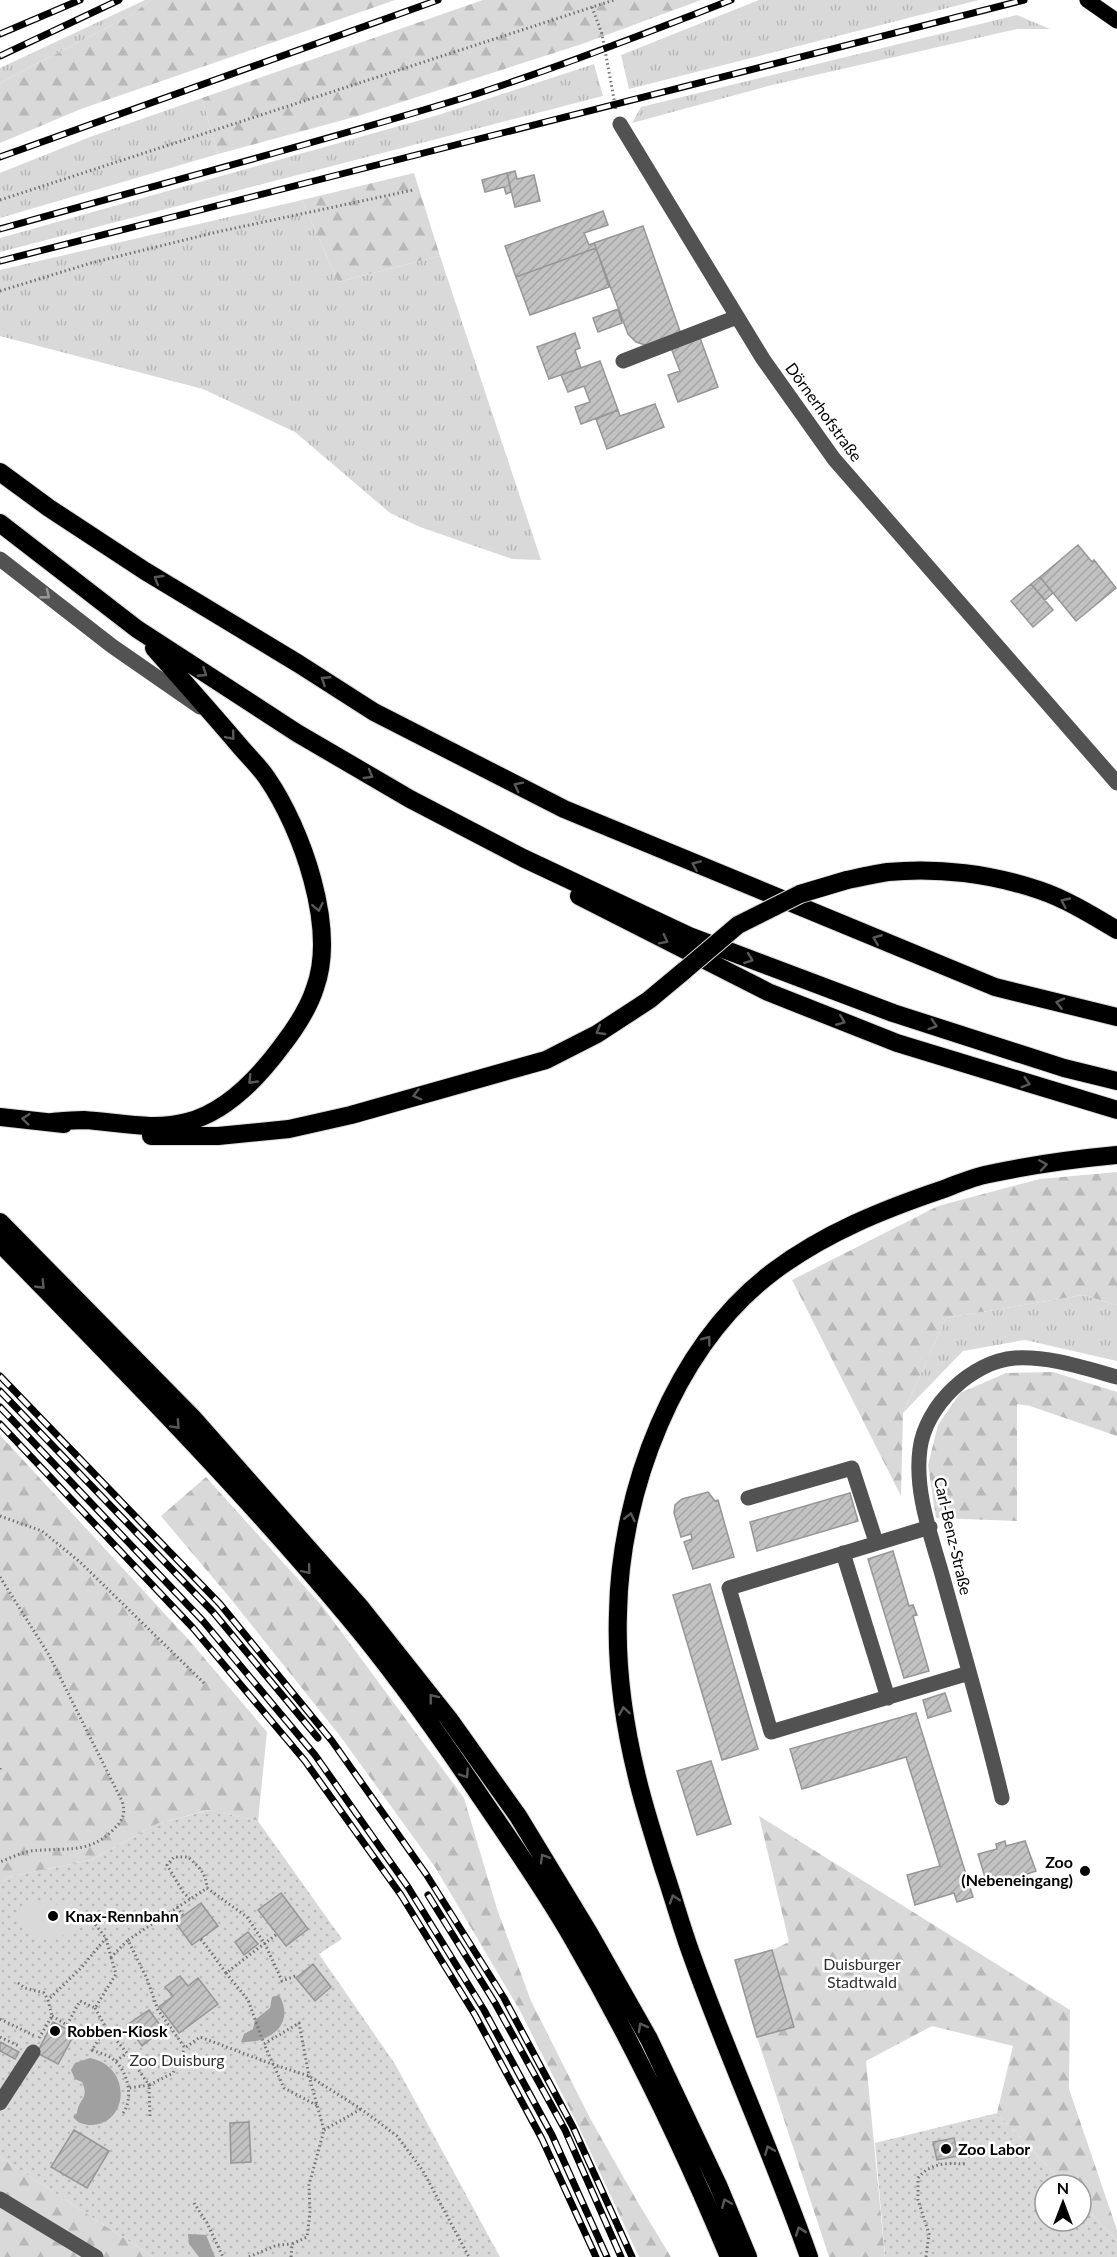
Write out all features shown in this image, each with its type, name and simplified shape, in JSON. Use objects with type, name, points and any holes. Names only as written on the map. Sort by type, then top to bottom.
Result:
[{"type":"highway","points":[[0,472],[48,508],[145,571],[299,663],[374,712],[564,809],[995,987],[1117,1017]]},
{"type":"highway","points":[[0,523],[137,629],[297,734],[410,799],[523,858],[699,940],[893,1013],[1064,1068],[1117,1081]]},
{"type":"highway","points":[[0,1117],[82,1124],[162,1126],[188,1122],[208,1114],[247,1085],[288,1038],[303,1016],[316,988],[323,952],[322,927],[314,887],[299,840],[267,778],[137,629]]},
{"type":"highway","points":[[523,858],[589,903],[768,992],[897,1043],[1117,1110]]},
{"type":"highway","points":[[82,1124],[151,1136],[218,1137],[289,1129],[351,1115],[546,1060],[654,1003],[685,970],[738,925],[801,894],[847,880],[888,872],[937,871],[991,877],[1040,890],[1117,930]]},
{"type":"highway","points":[[809,2257],[791,2204],[692,1955],[637,1779],[622,1698],[618,1624],[621,1568],[633,1506],[657,1433],[687,1370],[701,1347],[733,1309],[772,1273],[826,1236],[853,1223],[986,1174],[1117,1155]]},
{"type":"highway","points":[[0,1222],[192,1417],[361,1608],[456,1729],[518,1816],[590,1933],[649,2039],[718,2185],[748,2257]]},
{"type":"highway","points":[[0,1243],[174,1422],[263,1520],[350,1619],[433,1726],[572,1937],[639,2063],[702,2192],[729,2257]]},
{"type":"main road","points":[[1094,4],[1117,21]]},
{"type":"street","name":"Dörnerhofstraße","points":[[620,124],[763,359],[834,459],[1117,783]]},
{"type":"street","points":[[623,361],[737,317]]},
{"type":"street","points":[[0,559],[112,646],[216,717]]},
{"type":"street","name":"Carl-Benz-Straße","points":[[1002,1798],[919,1481],[920,1448],[928,1420],[947,1392],[983,1367],[1013,1358],[1053,1360],[1117,1377]]},
{"type":"street","points":[[748,1498],[852,1468],[876,1542]]},
{"type":"street","points":[[930,1527],[729,1588],[771,1732],[969,1673]]},
{"type":"street","points":[[843,1553],[888,1698]]},
{"type":"street","points":[[0,2103],[33,2052]]},
{"type":"street","points":[[0,2199],[96,2257]]},
{"type":"path","points":[[0,200],[614,0]]},
{"type":"path","points":[[592,7],[602,34],[611,91],[620,124]]},
{"type":"path","points":[[0,291],[91,262],[413,190]]},
{"type":"path","points":[[0,1516],[42,1531],[80,1562],[206,1685]]},
{"type":"path","points":[[0,1577],[49,1655],[125,1810],[121,1822],[103,1840],[88,1847],[28,1851],[0,1862]]},
{"type":"path","points":[[190,1899],[166,1865],[174,1857],[188,1857],[206,1875],[207,1888],[247,1917],[265,1944],[282,1981],[295,1976]]},
{"type":"path","points":[[111,1957],[128,1940],[207,1888]]},
{"type":"path","points":[[177,1907],[183,1916]]},
{"type":"path","points":[[87,1914],[106,1938],[116,1974],[95,2008]]},
{"type":"path","points":[[226,1973],[277,1934]]},
{"type":"path","points":[[48,2000],[81,1968],[106,1938]]},
{"type":"path","points":[[201,1939],[248,2000],[264,2044],[284,2088],[318,2106]]},
{"type":"path","points":[[128,1940],[147,1979],[158,2010],[185,2048]]},
{"type":"path","points":[[0,2037],[33,2052],[52,2016],[44,1994],[25,1988],[18,1983]]},
{"type":"path","points":[[52,2016],[67,2025],[80,2001],[95,2008],[106,2028],[128,2053],[149,2085],[150,2116]]},
{"type":"path","points":[[0,2019],[39,2038]]},
{"type":"path","points":[[249,2257],[277,2245],[292,2244],[307,2237],[310,2213],[309,2186],[324,2130],[309,2076],[299,2023],[264,2044]]},
{"type":"path","points":[[106,2028],[92,2050],[116,2061],[123,2073],[129,2088],[123,2113]]},
{"type":"path","points":[[129,2088],[149,2085],[173,2073],[185,2048],[200,2037],[309,2076],[361,2109],[397,2136],[423,2171],[469,2257]]},
{"type":"path","points":[[116,2061],[128,2053]]},
{"type":"path","points":[[324,2130],[361,2109]]},
{"type":"path","points":[[926,2257],[929,2234],[918,2200],[918,2178],[931,2166],[947,2163],[966,2164]]},
{"type":"path","points":[[194,2203],[224,2257]]},
{"type":"path","points":[[291,2257],[292,2244]]},
{"type":"green space","points":[[145,0],[151,0],[131,15],[0,83],[0,68]]},
{"type":"green space","points":[[151,0],[395,0],[81,109],[0,143],[0,83],[131,15]]},
{"type":"green space","points":[[483,0],[701,0],[582,44],[358,116],[218,154],[202,98]]},
{"type":"green space","points":[[759,0],[979,0],[629,89],[621,55]]},
{"type":"green space","points":[[1017,15],[1050,29],[1017,29],[772,85],[632,123],[641,107]]},
{"type":"green space","points":[[594,64],[603,96],[0,252],[0,238],[435,116]]},
{"type":"green space","points":[[202,98],[218,154],[0,218],[0,173],[90,137]]},
{"type":"green space","points":[[414,173],[440,256],[338,282],[302,200]]},
{"type":"green space","points":[[302,200],[338,282],[440,256],[541,560],[512,559],[420,527],[390,513],[295,432],[203,389],[0,336],[0,270]]},
{"type":"green space","points":[[1117,1172],[1117,1305],[1083,1295],[946,1318],[903,1413],[901,1496],[792,1280],[938,1206],[1040,1179]]},
{"type":"green space","points":[[1083,1295],[1117,1305],[1117,1361],[1025,1340],[963,1351],[903,1413],[946,1318]]},
{"type":"green space","points":[[1053,1372],[1117,1392],[1117,1436],[1030,1406],[1017,1404],[1017,1521],[936,1518],[928,1465],[938,1425],[960,1393],[1006,1373]]},
{"type":"green space","points":[[0,1435],[188,1639],[267,1732],[258,1821],[208,1810],[157,1824],[91,1860],[8,1877],[0,1886]]},
{"type":"green space","points":[[206,1477],[323,1607],[464,1798],[497,1909],[531,2001],[591,2120],[671,2257],[639,2257],[578,2125],[519,2009],[435,1867],[340,1736],[161,1516]]},
{"type":"green space","name":"Zoo Duisburg","points":[[209,1810],[258,1821],[342,1939],[319,1954],[395,2064],[500,2257],[153,2257],[0,2157],[0,1886],[8,1877],[91,1860],[157,1824]]},
{"type":"green space","name":"Duisburger Stadtwald","points":[[759,1816],[1070,2010],[1069,2089],[1117,2230],[1117,2241],[1093,2216],[1093,2173],[1054,2173],[997,2113],[1013,2046],[932,2026],[866,2061],[885,2257],[829,2257],[757,2037],[794,2026],[772,1950],[789,1942]]},
{"type":"green space","name":"Knax-Rennbahn","points":[[30,1899],[53,1905],[72,1903],[87,1912],[86,1919],[78,1930],[64,1936],[35,1936],[23,1931],[19,1913],[22,1905]]},
{"type":"green space","points":[[997,2113],[1054,2173],[1033,2173],[1033,2233],[1093,2233],[1093,2216],[1117,2241],[1117,2257],[885,2257],[875,2143]]},
{"type":"green space","points":[[0,2157],[153,2257],[0,2257]]},
{"type":"shaded area","points":[[279,1995],[283,2002],[284,2016],[279,2028],[260,2040],[241,2042],[244,2034],[253,2029],[255,2020],[270,2008],[272,1997]]},
{"type":"shaded area","points":[[90,2058],[104,2064],[114,2073],[121,2096],[112,2117],[102,2123],[89,2125],[80,2123],[73,2117],[77,2113],[85,2092],[82,2082],[75,2079],[71,2070],[75,2063]]},
{"type":"shaded area","points":[[188,2234],[206,2235],[215,2257],[199,2257],[189,2244]]},
{"type":"building","points":[[515,171],[517,179],[534,175],[540,201],[515,207],[507,173]]},
{"type":"building","points":[[507,173],[511,192],[506,194],[504,187],[485,192],[482,180]]},
{"type":"building","points":[[603,211],[608,225],[584,233],[589,245],[594,243],[596,248],[516,277],[505,246]]},
{"type":"building","points":[[643,226],[681,334],[648,346],[636,342],[628,334],[594,243]]},
{"type":"building","points":[[596,248],[609,287],[530,315],[516,277]]},
{"type":"building","points":[[618,309],[622,323],[598,332],[593,318]]},
{"type":"building","points":[[575,333],[580,348],[575,350],[581,368],[549,379],[537,347]]},
{"type":"building","points":[[700,338],[718,387],[678,402],[668,375],[680,371],[671,348]]},
{"type":"building","points":[[600,361],[618,410],[581,424],[575,407],[590,402],[584,386],[568,392],[561,375]]},
{"type":"building","points":[[655,404],[664,427],[607,449],[596,419],[618,410],[620,416]]},
{"type":"building","points":[[1078,545],[1092,562],[1094,560],[1116,588],[1076,621],[1040,577]]},
{"type":"building","points":[[1040,577],[1053,593],[1045,600],[1031,584]]},
{"type":"building","points":[[1031,584],[1053,610],[1033,627],[1011,601]]},
{"type":"building","points":[[708,1492],[715,1501],[718,1500],[734,1557],[693,1569],[684,1542],[692,1539],[691,1534],[681,1537],[674,1513],[675,1505],[682,1499]]},
{"type":"building","points":[[850,1493],[858,1521],[757,1551],[750,1522]]},
{"type":"building","points":[[893,1551],[909,1606],[913,1605],[917,1615],[913,1616],[929,1671],[904,1678],[868,1559]]},
{"type":"building","points":[[710,1584],[758,1749],[722,1760],[673,1595]]},
{"type":"building","points":[[945,1693],[951,1711],[928,1718],[923,1700]]},
{"type":"building","points":[[916,1713],[973,1897],[957,1902],[954,1893],[915,1905],[907,1875],[940,1866],[906,1757],[802,1789],[790,1749]]},
{"type":"building","points":[[711,1761],[731,1824],[697,1835],[677,1771]]},
{"type":"building","points":[[1005,1841],[1006,1846],[1025,1841],[1036,1871],[988,1887],[978,1854],[997,1849],[996,1844]]},
{"type":"building","points":[[281,1893],[308,1929],[286,1946],[258,1910]]},
{"type":"building","points":[[201,1903],[218,1926],[192,1945],[175,1922]]},
{"type":"building","points":[[248,1932],[258,1944],[244,1955],[235,1942]]},
{"type":"building","points":[[772,1950],[794,2027],[757,2037],[735,1960]]},
{"type":"building","points":[[313,1964],[331,1987],[315,2001],[296,1978]]},
{"type":"building","points":[[180,1976],[188,1986],[198,1978],[218,2004],[179,2033],[159,2007],[173,1996],[165,1987]]},
{"type":"building","points":[[149,2010],[163,2029],[142,2046],[127,2025]]},
{"type":"building","points":[[53,2022],[75,2033],[58,2064],[37,2053]]},
{"type":"building","points":[[0,2042],[19,2052],[15,2059],[0,2051]]},
{"type":"building","points":[[249,2122],[251,2162],[231,2163],[230,2123]]},
{"type":"building","points":[[74,2130],[109,2151],[87,2188],[51,2167]]},
{"type":"building","name":"Zoo Labor","points":[[954,2138],[958,2156],[937,2160],[933,2142]]},
{"type":"railway","points":[[0,34],[80,0]]},
{"type":"railway","points":[[0,56],[119,0]]},
{"type":"railway","points":[[0,157],[438,0]]},
{"type":"railway","points":[[0,229],[476,94],[572,61],[731,0]]},
{"type":"railway","points":[[0,261],[1024,0]]},
{"type":"railway","points":[[0,1376],[220,1604],[332,1741],[426,1874],[504,1998],[573,2127],[632,2257]]},
{"type":"railway","points":[[0,1391],[213,1612],[318,1738]]},
{"type":"railway","points":[[0,1407],[203,1621],[315,1755],[408,1887],[484,2010],[552,2135],[607,2257]]},
{"type":"railway","points":[[0,1424],[193,1628],[305,1761],[401,1895],[475,2015],[542,2139],[596,2257]]},
{"type":"railway","points":[[428,1895],[495,2003],[565,2130],[621,2257]]},
{"type":"place","name":"Zoo (Nebeneingang)","points":[[1085,1871]]},
{"type":"place","name":"Knax-Rennbahn","points":[[53,1916]]},
{"type":"place","name":"Robben-Kiosk","points":[[55,2031]]},
{"type":"place","name":"Zoo Labor","points":[[946,2149]]}]
